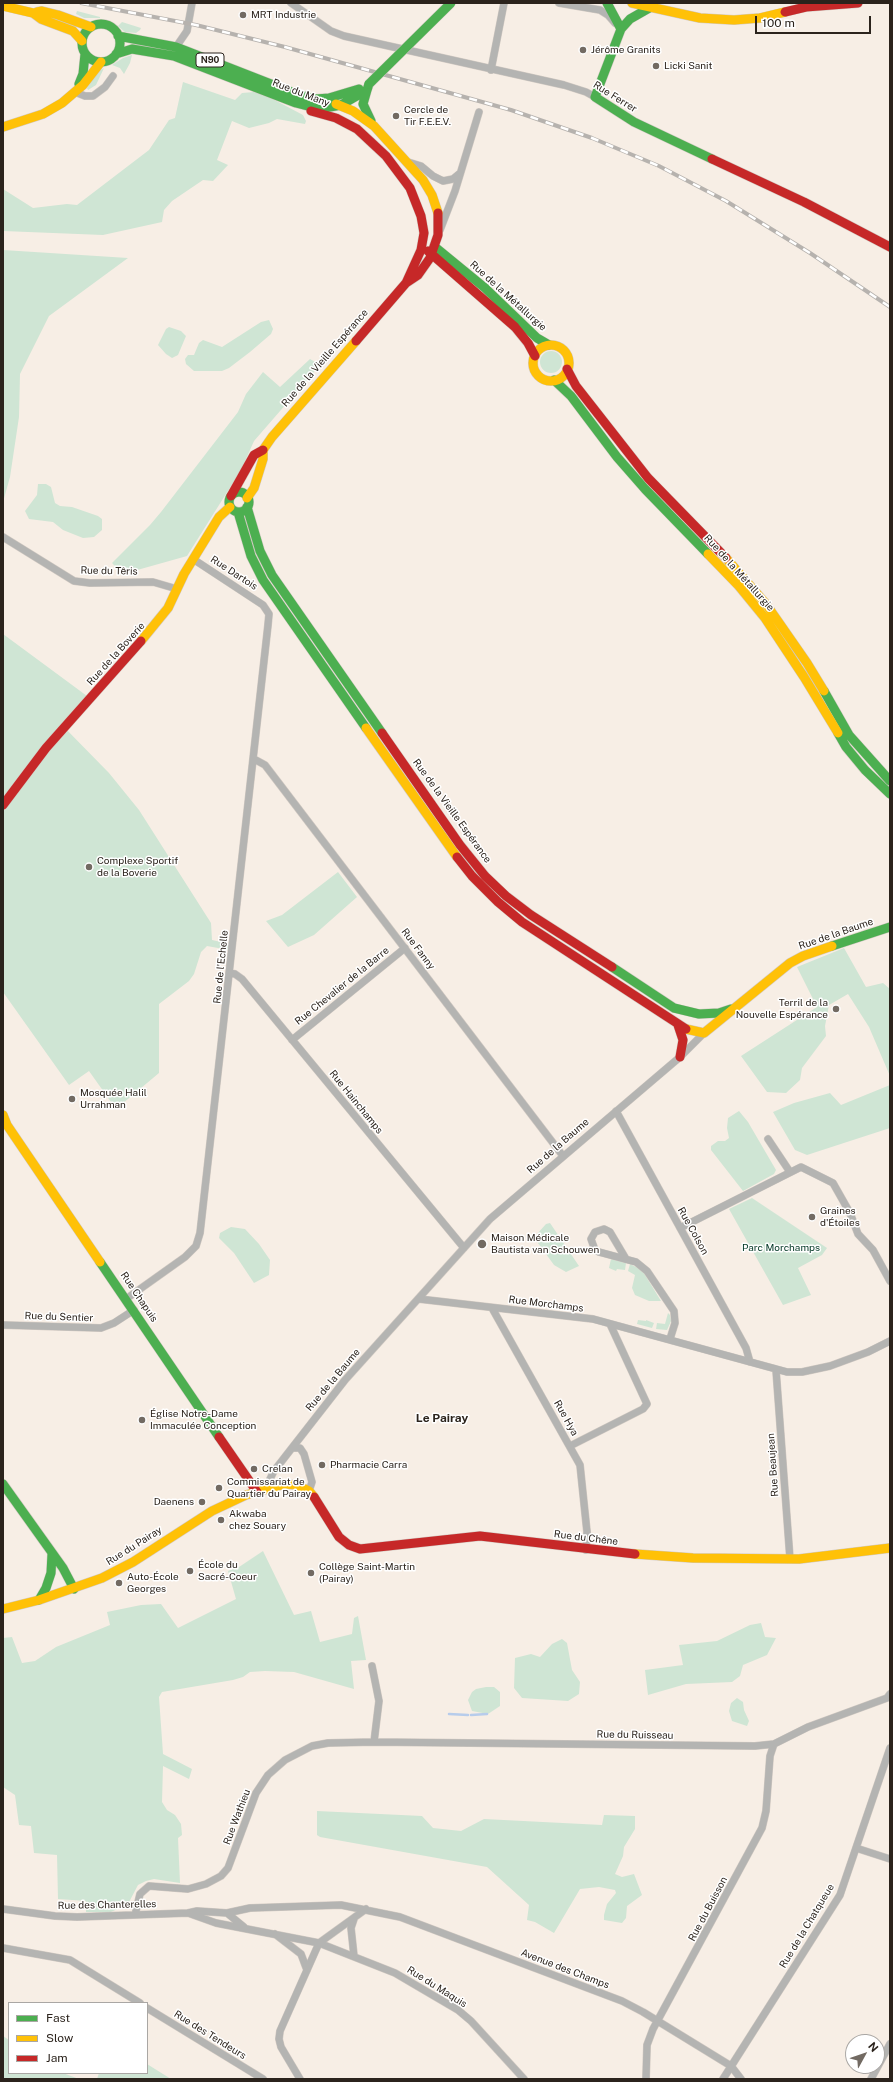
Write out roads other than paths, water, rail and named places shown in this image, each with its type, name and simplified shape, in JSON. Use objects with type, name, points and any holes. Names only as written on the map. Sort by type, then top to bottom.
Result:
[{"type":"street","points":[[176,47],[187,31],[192,3]]},
{"type":"street","name":"Rue Ferrer","points":[[291,3],[338,34],[586,92],[634,122],[804,202],[889,245]]},
{"type":"street","name":"N90","points":[[341,106],[368,87],[451,3]]},
{"type":"street","points":[[491,70],[504,3]]},
{"type":"street","points":[[559,3],[600,10],[608,15],[621,29]]},
{"type":"street","points":[[607,3],[616,16],[621,29]]},
{"type":"street","points":[[632,3],[653,5],[665,11],[706,19],[734,20],[760,18],[806,7],[858,3]]},
{"type":"street","points":[[595,97],[621,29],[630,19],[653,5]]},
{"type":"street","name":"Rue du Many","points":[[3,6],[33,13],[41,19],[72,31],[82,41]]},
{"type":"street","name":"Rue du Many","points":[[33,13],[42,11],[90,27],[103,25],[114,31],[118,36],[176,47],[298,99],[312,111],[348,123],[386,156],[405,180],[415,198],[422,216],[424,233],[428,240],[428,251],[433,252]]},
{"type":"street","points":[[77,90],[83,74],[85,54],[82,41],[85,33],[90,27]]},
{"type":"street","points":[[116,54],[119,48],[118,36]]},
{"type":"street","name":"Rue du Many","points":[[101,62],[107,61],[116,54],[132,49],[174,56],[298,99]]},
{"type":"street","points":[[3,127],[50,111],[77,90],[101,62],[92,60],[85,54]]},
{"type":"street","points":[[77,90],[85,96],[93,96],[105,87],[113,76]]},
{"type":"street","points":[[368,87],[363,104],[365,112],[374,126],[423,180],[432,195],[438,214],[438,235]]},
{"type":"street","name":"N90","points":[[298,99],[329,98],[368,87]]},
{"type":"street","points":[[298,99],[341,106],[374,126]]},
{"type":"street","name":"Rue de la Vieille Espérance","points":[[231,496],[254,455],[263,450],[278,428],[406,283],[418,275],[433,252],[479,112]]},
{"type":"street","points":[[407,162],[421,166],[433,176],[443,181],[453,179],[459,174]]},
{"type":"street","name":"Rue de la Vieille Espérance","points":[[406,283],[421,250],[424,233]]},
{"type":"street","name":"Rue de la Métallurgie","points":[[433,252],[486,288],[538,338],[549,345],[559,347],[566,354],[569,364],[568,369],[576,386],[648,478],[734,567],[766,604],[807,663],[849,734],[875,766],[890,781]]},
{"type":"street","name":"Rue de la Métallurgie","points":[[433,252],[502,314],[525,338],[535,356]]},
{"type":"street","name":"Rue de la Métallurgie","points":[[549,345],[540,349],[535,356],[534,361],[536,371],[543,378],[554,380],[571,396],[617,457],[644,489],[738,586],[760,612],[797,666],[846,747],[865,770],[890,794]]},
{"type":"street","points":[[554,380],[562,377],[568,369]]},
{"type":"street","name":"Rue de la Vieille Espérance","points":[[263,450],[263,459],[254,488],[247,502],[263,557],[280,585],[460,845],[485,876],[506,896],[531,915],[674,1008],[691,1013],[706,1014],[719,1012],[738,1006]]},
{"type":"street","points":[[247,502],[239,492],[231,496],[234,509],[251,556],[263,580],[450,848],[480,885],[522,922],[667,1016],[678,1025],[690,1031],[704,1033]]},
{"type":"street","name":"Rue de la Boverie","points":[[3,805],[46,748],[159,621],[168,608],[193,559],[219,517],[234,509],[242,511],[247,502]]},
{"type":"street","name":"Rue du Têris","points":[[3,537],[74,581],[90,583],[154,582],[177,589]]},
{"type":"street","name":"Rue Dartois","points":[[193,559],[264,605]]},
{"type":"street","points":[[263,580],[280,585],[277,593],[280,604]]},
{"type":"street","name":"Rue de l'Echelle","points":[[126,1299],[185,1256],[196,1246],[198,1239],[230,973],[269,617],[264,605]]},
{"type":"street","name":"Rue Fanny","points":[[254,759],[266,765],[563,1156]]},
{"type":"street","name":"Rue de la Baume","points":[[271,1488],[270,1483],[272,1475],[345,1380],[490,1219],[680,1057],[704,1033],[790,963],[803,956],[890,927]]},
{"type":"street","name":"Rue Chevalier de la Barre","points":[[292,1040],[405,948]]},
{"type":"street","name":"Rue Hainchamps","points":[[230,973],[236,974],[242,979],[464,1248]]},
{"type":"street","points":[[678,1025],[683,1040],[680,1057]]},
{"type":"street","name":"Rue Colson","points":[[616,1111],[746,1348],[750,1362]]},
{"type":"street","name":"Rue Chapuis","points":[[3,1116],[7,1125],[257,1492]]},
{"type":"street","points":[[768,1139],[790,1172]]},
{"type":"street","points":[[680,1228],[790,1172],[801,1167],[806,1168],[833,1183],[850,1213],[858,1234],[873,1250],[890,1281]]},
{"type":"street","points":[[626,1259],[610,1232],[604,1229],[595,1232],[591,1239],[595,1250],[636,1262],[644,1267],[673,1308],[676,1320],[670,1340]]},
{"type":"street","name":"Rue Morchamps","points":[[419,1299],[593,1319],[776,1370],[795,1372],[821,1368],[860,1355],[890,1341]]},
{"type":"street","name":"Rue Hya","points":[[492,1308],[570,1446],[580,1468],[587,1532],[586,1550]]},
{"type":"street","name":"Rue du Sentier","points":[[3,1324],[101,1328],[114,1323],[134,1310]]},
{"type":"street","points":[[570,1446],[643,1410],[647,1404],[610,1324]]},
{"type":"street","name":"Rue Beaujean","points":[[776,1370],[790,1559]]},
{"type":"street","points":[[294,1448],[300,1448],[304,1454],[312,1482],[309,1491]]},
{"type":"street","points":[[3,1484],[68,1575],[74,1589]]},
{"type":"street","name":"Rue du Pairay","points":[[3,1609],[40,1600],[74,1589],[116,1572],[207,1514],[238,1498],[271,1488],[291,1484],[309,1491]]},
{"type":"street","name":"Rue du Chêne","points":[[309,1491],[319,1502],[339,1537],[349,1545],[360,1549],[480,1536],[586,1550],[675,1557],[790,1559],[890,1548]]},
{"type":"street","points":[[40,1600],[51,1573],[52,1554]]},
{"type":"street","points":[[372,1666],[379,1701],[374,1742]]},
{"type":"street","name":"Rue du Ruisseau","points":[[374,1742],[755,1746],[774,1744],[821,1721],[889,1698]]},
{"type":"street","name":"Rue Wathieu","points":[[136,1915],[140,1894],[149,1886],[188,1889],[206,1884],[221,1876],[228,1868],[256,1793],[268,1775],[285,1760],[312,1746],[328,1743],[374,1742]]},
{"type":"street","name":"Rue du Buisson","points":[[646,2079],[648,2045],[658,2021],[759,1834],[766,1811],[770,1756],[774,1744]]},
{"type":"street","name":"Rue de la Chatqueue","points":[[723,2079],[840,1895],[890,1748]]},
{"type":"street","points":[[856,1848],[890,1859]]},
{"type":"street","name":"Avenue des Champs","points":[[227,1913],[242,1911],[250,1908],[334,1905],[366,1909],[427,1926],[622,2001],[658,2021],[731,2066],[740,2079]]},
{"type":"street","name":"Rue des Chanterelles","points":[[3,1909],[55,1916],[136,1915],[188,1913],[197,1911],[227,1913],[244,1927]]},
{"type":"street","points":[[300,2079],[281,2047],[279,2039],[280,2031],[319,1942],[354,1919],[366,1909]]},
{"type":"street","points":[[242,1911],[238,1918],[244,1927]]},
{"type":"street","name":"Rue des Chanterelles","points":[[188,1913],[208,1921],[319,1942]]},
{"type":"street","points":[[354,1919],[351,1928],[354,1956]]},
{"type":"street","points":[[275,1934],[301,1954],[307,1970]]},
{"type":"street","name":"Rue du Maquis","points":[[319,1942],[395,1973],[458,2010],[524,2079]]},
{"type":"street","points":[[3,1948],[70,1960],[138,2002]]},
{"type":"street","name":"Rue des Tendeurs","points":[[148,2009],[263,2079]]},
{"type":"street","points":[[871,2079],[890,2044]]},
{"type":"waterway","points":[[449,1714],[468,1715]]},
{"type":"waterway","points":[[471,1715],[487,1714]]},
{"type":"railway","points":[[81,3],[196,25],[285,47],[511,110],[592,138],[659,166],[726,201],[810,253],[890,307]]},
{"type":"place","name":"MRT Industrie","points":[[243,15]]},
{"type":"place","name":"Jérôme Granits","points":[[583,50]]},
{"type":"place","name":"Licki Sanit","points":[[656,66]]},
{"type":"place","name":"Cercle de Tir F.E.E.V.","points":[[396,116]]},
{"type":"place","name":"Complexe Sportif de la Boverie","points":[[89,867]]},
{"type":"place","name":"Terril de la Nouvelle Espérance","points":[[836,1009]]},
{"type":"place","name":"Mosquée Halil Urrahman","points":[[72,1099]]},
{"type":"place","name":"Graines d'Étoiles","points":[[812,1217]]},
{"type":"place","name":"Maison Médicale Bautista van Schouwen","points":[[482,1244]]},
{"type":"place","name":"Église Notre-Dame Immaculée Conception","points":[[142,1420]]},
{"type":"place","name":"Pharmacie Carra","points":[[322,1465]]},
{"type":"place","name":"Crelan","points":[[254,1469]]},
{"type":"place","name":"Commissariat de Quartier du Pairay","points":[[219,1488]]},
{"type":"place","name":"Daenens","points":[[202,1502]]},
{"type":"place","name":"Akwaba chez Souary","points":[[221,1520]]},
{"type":"place","name":"École du Sacré-Coeur","points":[[190,1571]]},
{"type":"place","name":"Collège Saint-Martin (Pairay)","points":[[311,1573]]},
{"type":"place","name":"Auto-École Georges","points":[[119,1583]]},
{"type":"district","name":"Le Pairay","points":[[442,1418]]},
{"type":"park label","name":"Parc Morchamps","points":[[781,1248]]}]
